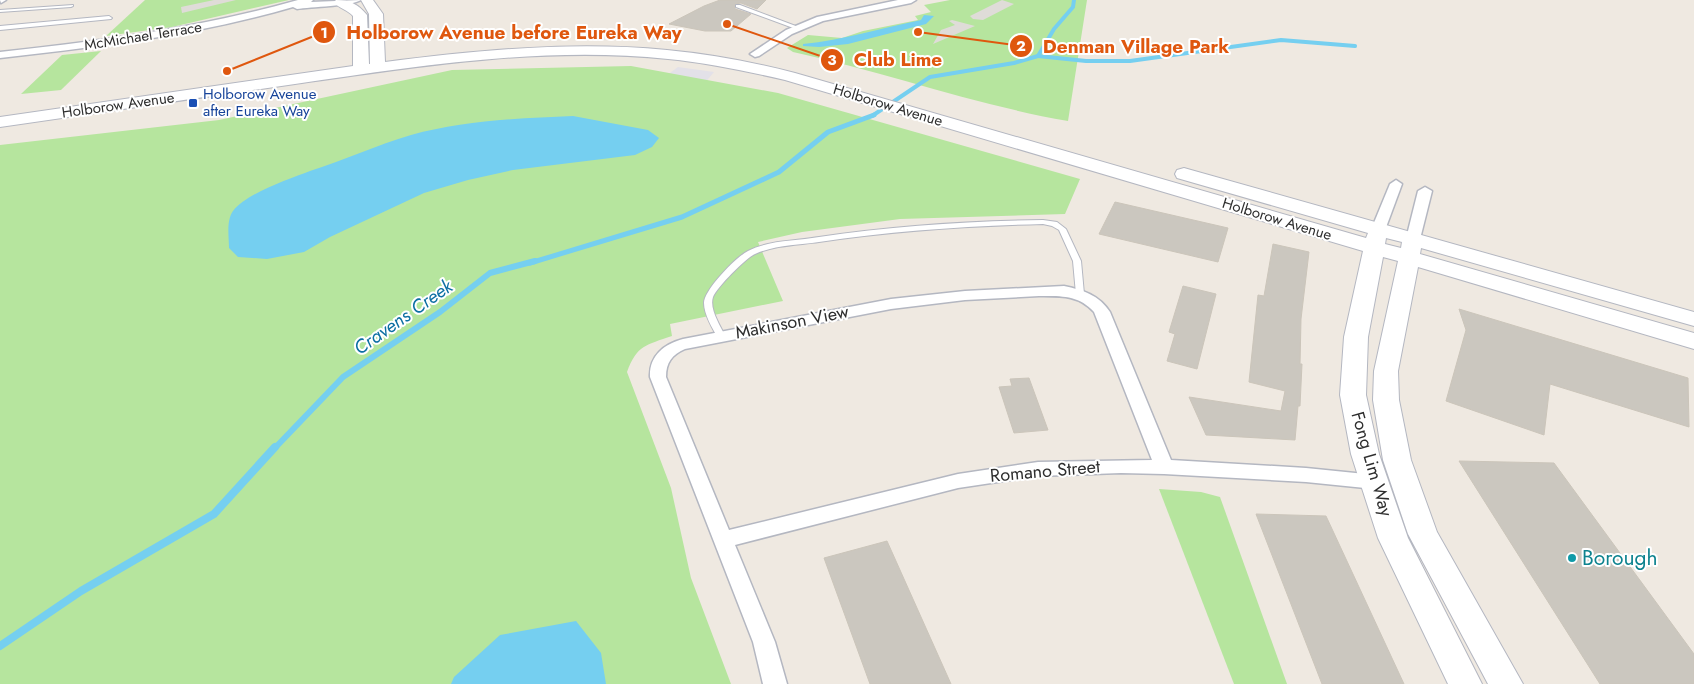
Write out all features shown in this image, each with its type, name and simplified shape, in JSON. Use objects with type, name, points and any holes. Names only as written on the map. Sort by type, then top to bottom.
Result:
[{"type":"main road","points":[[366,0],[376,14],[378,62]]},
{"type":"main road","points":[[339,2],[352,7],[360,15],[360,64]]},
{"type":"main road","name":"Holborow Avenue","points":[[378,62],[460,46],[578,40],[663,43],[755,54],[806,66],[1078,143],[1375,239]]},
{"type":"main road","name":"Holborow Avenue","points":[[0,111],[378,62],[550,50],[652,53],[739,64],[789,76],[1101,166],[1410,249],[1694,341]]},
{"type":"main road","points":[[739,64],[755,54]]},
{"type":"main road","name":"Holborow Avenue","points":[[0,122],[360,64]]},
{"type":"main road","name":"Fong Lim Way","points":[[1375,239],[1356,337],[1353,395],[1365,454],[1393,538],[1465,684]]},
{"type":"main road","name":"Holborow Avenue","points":[[1410,249],[1694,319]]},
{"type":"main road","name":"Fong Lim Way","points":[[1410,249],[1386,371],[1386,400],[1397,460],[1423,534],[1506,684]]},
{"type":"street","name":"McMichael Terrace","points":[[0,55],[149,37],[285,7],[308,0]]},
{"type":"street","points":[[326,0],[339,2]]},
{"type":"street","name":"McMichael Terrace","points":[[285,7],[356,0]]},
{"type":"street","points":[[755,54],[798,28],[820,19],[911,0]]},
{"type":"street","points":[[1375,239],[1396,184]]},
{"type":"street","points":[[1410,249],[1425,191]]},
{"type":"street","name":"Makinson View","points":[[775,684],[764,642],[657,372],[661,358],[673,348],[683,344],[868,308],[944,297],[1064,291],[1080,294]]},
{"type":"street","points":[[1080,294],[1093,302],[1102,312],[1164,467]]},
{"type":"street","name":"Romano Street","points":[[723,540],[958,481],[1038,469],[1121,466],[1164,467],[1299,474],[1375,482]]},
{"type":"lane","points":[[0,11],[71,6]]},
{"type":"lane","points":[[738,6],[798,28]]},
{"type":"lane","points":[[0,28],[109,18]]},
{"type":"lane","points":[[721,336],[708,306],[710,296],[739,261],[748,254],[774,247],[892,229],[959,223],[1044,222],[1054,224],[1062,229],[1077,260],[1080,294]]},
{"type":"shaded area","points":[[214,0],[236,0],[182,13],[181,7]]},
{"type":"shaded area","points":[[1002,0],[1014,4],[983,20],[973,19],[970,16]]},
{"type":"shaded area","points":[[952,20],[975,26],[933,44],[941,30],[955,25],[949,21]]},
{"type":"shaded area","points":[[678,67],[714,72],[693,97],[647,90]]},
{"type":"green space","points":[[145,0],[289,0],[172,27],[106,36]]},
{"type":"green space","points":[[950,0],[1087,0],[1068,121],[964,97],[793,52],[787,48],[808,35],[842,38],[863,31],[918,20],[915,16],[931,12],[924,5]]},
{"type":"green space","points":[[101,51],[61,90],[21,94],[62,55]]},
{"type":"green space","points":[[631,66],[778,93],[1080,179],[1065,214],[900,219],[802,232],[758,242],[783,301],[670,324],[672,336],[649,344],[635,356],[627,372],[671,488],[691,578],[731,684],[0,684],[0,145],[219,120],[452,70]]},
{"type":"green space","points":[[1159,489],[1201,492],[1220,497],[1287,684],[1234,684]]},
{"type":"water","points":[[924,15],[934,16],[926,24],[848,44],[819,47],[803,46],[803,44],[848,37],[921,20]]},
{"type":"water","points":[[573,116],[648,130],[659,138],[652,147],[635,155],[513,170],[468,180],[424,193],[330,237],[304,252],[267,259],[238,257],[229,248],[228,234],[231,215],[239,204],[269,187],[291,178],[398,139],[431,130],[492,121]]},
{"type":"water","points":[[576,621],[601,653],[606,684],[451,684],[454,677],[500,635]]},
{"type":"building","points":[[720,0],[766,0],[757,9],[741,3],[735,4],[735,9],[751,14],[731,31],[705,31],[669,24],[704,6]]},
{"type":"building","points":[[1115,202],[1228,228],[1218,262],[1099,234]]},
{"type":"building","points":[[1273,244],[1309,252],[1301,319],[1300,364],[1302,364],[1300,406],[1298,406],[1295,440],[1206,435],[1189,397],[1281,411],[1285,391],[1249,382],[1258,295],[1264,296]]},
{"type":"building","points":[[1183,286],[1216,294],[1197,369],[1167,361],[1175,334],[1169,332]]},
{"type":"building","points":[[1459,309],[1688,378],[1689,427],[1550,384],[1544,435],[1446,401],[1466,330]]},
{"type":"building","points":[[1029,378],[1048,430],[1014,433],[999,387],[1012,386],[1010,379]]},
{"type":"building","name":"Borough","points":[[1459,461],[1554,463],[1694,654],[1694,684],[1600,684]]},
{"type":"building","points":[[1256,514],[1326,516],[1404,684],[1322,684]]},
{"type":"building","points":[[887,541],[951,684],[870,684],[824,558]]},
{"type":"waterway","points":[[1038,56],[1054,29],[1073,7],[1074,0]]},
{"type":"waterway","points":[[1038,56],[1086,61],[1130,61],[1281,40],[1355,46]]},
{"type":"waterway","points":[[873,115],[930,77],[1014,63],[1038,56]]},
{"type":"waterway","name":"Cravens Creek","points":[[530,263],[682,217],[779,172],[828,132],[873,115]]},
{"type":"waterway","name":"Cravens Creek","points":[[274,449],[343,377],[440,312],[490,273],[535,261]]},
{"type":"waterway","name":"Cravens Creek","points":[[0,646],[81,591],[214,514],[275,447]]},
{"type":"place","name":"Club Lime","points":[[727,24]]},
{"type":"place","name":"Denman Village Park","points":[[918,32]]},
{"type":"place","name":"Holborow Avenue before Eureka Way","points":[[227,71]]},
{"type":"place","name":"Holborow Avenue after Eureka Way","points":[[193,103]]},
{"type":"place","name":"Borough","points":[[1572,558]]}]
